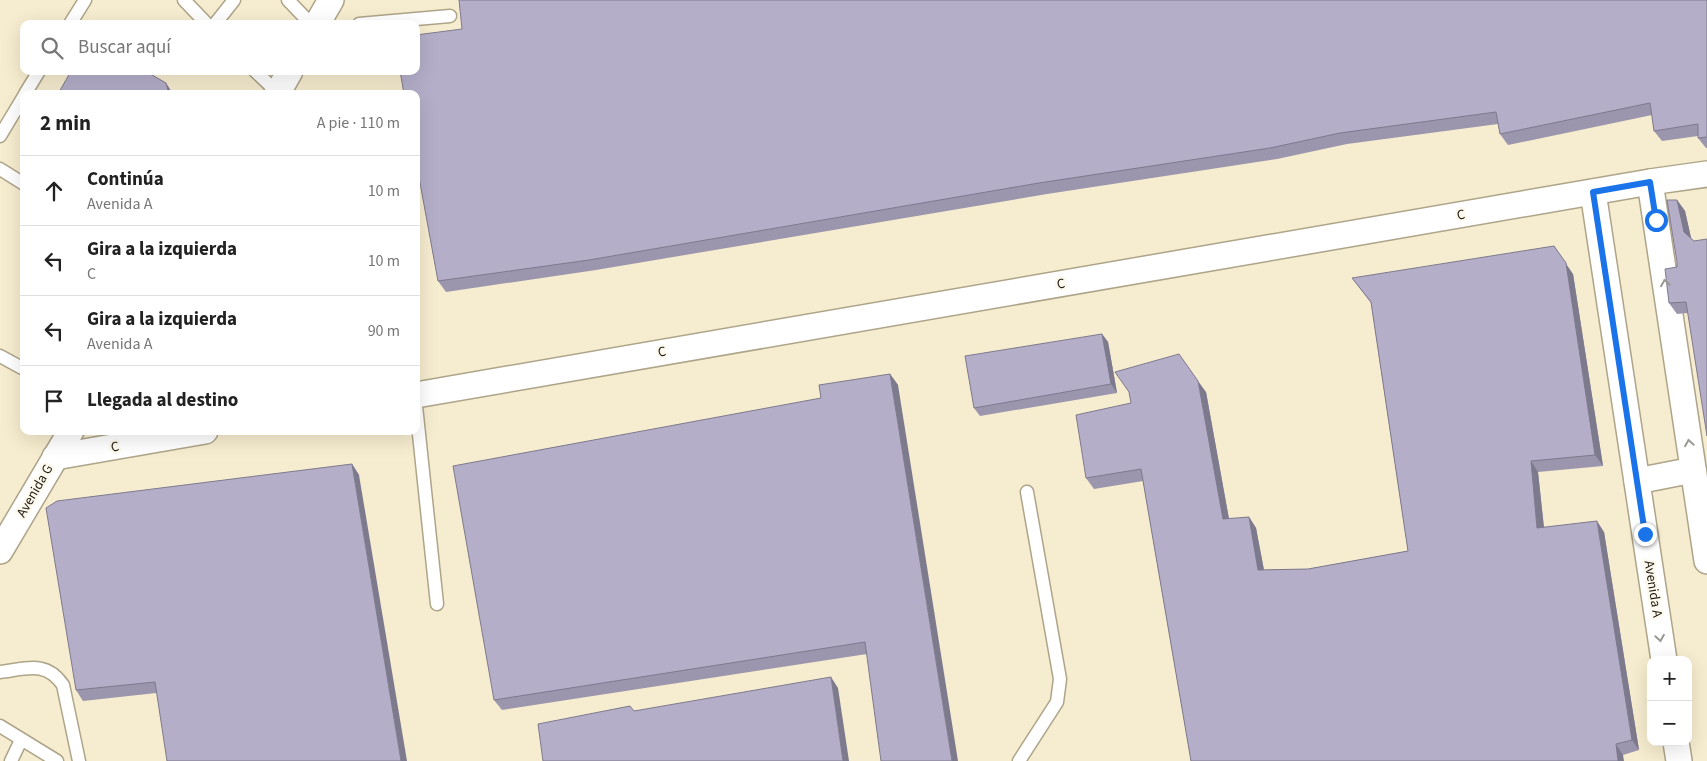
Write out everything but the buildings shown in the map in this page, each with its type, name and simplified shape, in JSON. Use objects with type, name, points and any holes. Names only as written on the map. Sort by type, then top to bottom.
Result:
[{"type":"street","points":[[319,20],[331,0]]},
{"type":"street","points":[[280,90],[288,75]]},
{"type":"street","name":"C","points":[[420,394],[1650,182],[1707,174]]},
{"type":"street","points":[[1650,182],[1707,561]]},
{"type":"street","name":"Avenida A","points":[[1593,192],[1663,656]]},
{"type":"street","name":"Avenida G","points":[[0,551],[68,435]]},
{"type":"street","name":"C","points":[[55,457],[182,435]]},
{"type":"street","points":[[1636,481],[1693,470]]},
{"type":"street","points":[[1677,746],[1679,761]]},
{"type":"lane","points":[[72,20],[85,0]]},
{"type":"lane","points":[[184,0],[203,20]]},
{"type":"lane","points":[[218,20],[234,0]]},
{"type":"lane","points":[[288,0],[307,20]]},
{"type":"lane","points":[[404,20],[450,16]]},
{"type":"lane","points":[[27,90],[36,75]]},
{"type":"lane","points":[[259,75],[274,90]]},
{"type":"lane","points":[[0,136],[20,102]]},
{"type":"lane","points":[[0,170],[20,182]]},
{"type":"lane","points":[[0,356],[20,367]]},
{"type":"lane","points":[[419,435],[437,604]]},
{"type":"lane","points":[[1019,761],[1057,702],[1060,679],[1027,492]]},
{"type":"lane","points":[[0,672],[40,667],[55,674],[63,685],[79,761]]},
{"type":"lane","points":[[0,726],[56,761]]},
{"type":"lane","points":[[11,761],[21,740]]},
{"type":"route","points":[[1645,534],[1593,192],[1650,182],[1656,220]]}]
